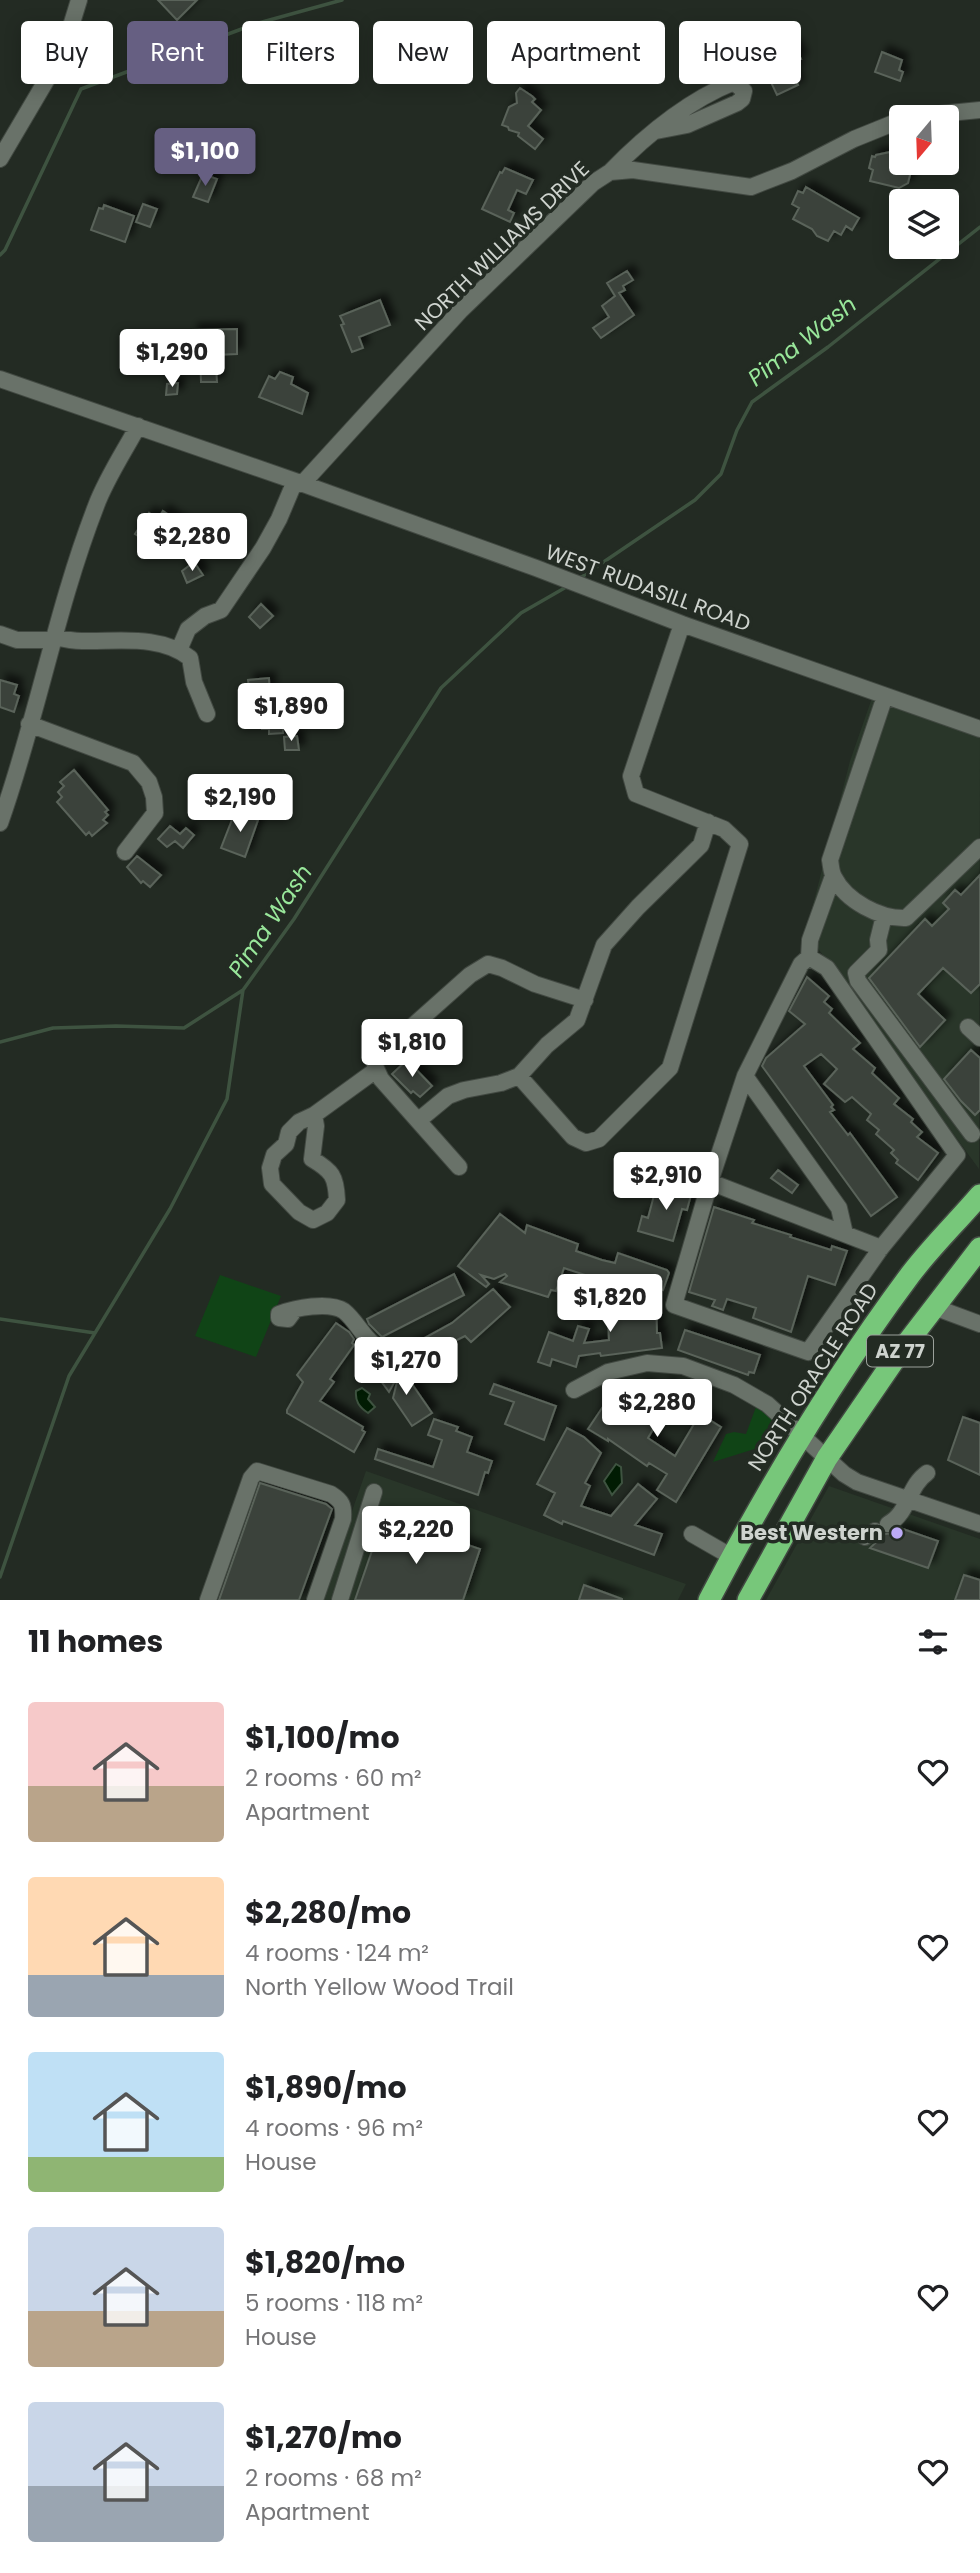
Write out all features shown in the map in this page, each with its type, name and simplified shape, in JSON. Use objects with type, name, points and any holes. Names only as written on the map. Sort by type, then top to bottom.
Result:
[{"type":"highway","name":"NORTH ORACLE ROAD","points":[[709,1600],[766,1494],[802,1436],[911,1274],[980,1195]]},
{"type":"highway","name":"AZ 77","points":[[748,1600],[827,1458],[897,1356],[980,1248]]},
{"type":"street","points":[[0,159],[63,52],[79,0]]},
{"type":"street","points":[[610,172],[636,145],[656,131],[722,86],[734,82],[744,91],[742,99],[737,103],[687,125],[656,131]]},
{"type":"street","points":[[959,112],[980,110]]},
{"type":"street","name":"NORTH WILLIAMS DRIVE","points":[[179,650],[188,629],[205,616],[221,610],[263,548],[298,483],[460,311],[593,183],[610,172],[633,170],[751,187],[792,171],[854,139],[889,125]]},
{"type":"street","name":"WEST RUDASILL ROAD","points":[[0,379],[298,483],[536,568],[682,624],[980,729]]},
{"type":"street","points":[[0,822],[96,505],[138,426]]},
{"type":"street","points":[[519,1076],[573,1137],[586,1143],[600,1139],[670,1068],[740,844],[724,829],[636,794],[631,776],[682,624]]},
{"type":"street","points":[[0,634],[17,640],[54,638],[79,642],[145,641],[179,650],[190,658],[194,682],[207,714]]},
{"type":"street","points":[[885,696],[830,860],[833,876],[846,892],[868,908],[891,919],[906,918],[980,847]]},
{"type":"street","points":[[29,724],[133,762],[149,782],[155,813],[125,852]]},
{"type":"street","points":[[419,1120],[448,1096],[519,1076],[547,1045],[577,1020],[604,945],[701,845],[708,822]]},
{"type":"street","points":[[809,957],[827,968],[957,1155],[881,1248],[808,1352],[674,1305],[745,1076],[801,964],[809,957],[810,940],[833,876]]},
{"type":"street","points":[[884,916],[878,940],[879,950],[856,974],[858,981],[972,1134]]},
{"type":"street","points":[[459,1167],[381,1079],[374,1066],[378,1057],[470,975],[488,964],[534,984],[585,1000]]},
{"type":"street","points":[[314,1115],[316,1126],[312,1159],[328,1169],[336,1183],[337,1200],[327,1213],[313,1220],[299,1212],[272,1184],[270,1168],[274,1155],[286,1144],[289,1132],[299,1122],[314,1115],[376,1070]]},
{"type":"street","points":[[745,1076],[839,1208],[845,1234]]},
{"type":"street","points":[[710,1182],[881,1248]]},
{"type":"street","points":[[294,1311],[317,1306],[337,1308],[351,1318],[371,1343],[407,1372],[412,1374],[426,1369],[436,1370]]},
{"type":"street","points":[[934,1307],[980,1324]]},
{"type":"street","points":[[574,1390],[608,1372],[647,1363],[682,1366],[734,1385],[767,1404],[844,1474],[857,1482],[980,1524]]},
{"type":"street","points":[[208,1600],[251,1478],[257,1471],[331,1494],[341,1500],[344,1518],[315,1600]]},
{"type":"street","points":[[876,1531],[898,1519],[918,1479],[927,1473]]},
{"type":"street","points":[[340,1600],[374,1492]]},
{"type":"street","points":[[692,1534],[732,1557]]},
{"type":"shaded area","points":[[872,698],[980,738],[979,1169],[806,932],[850,761]]},
{"type":"shaded area","points":[[362,1388],[370,1394],[368,1399],[375,1407],[368,1413],[356,1398],[356,1391]]},
{"type":"shaded area","points":[[616,1464],[621,1467],[622,1483],[612,1495],[604,1481]]},
{"type":"shaded area","points":[[366,1471],[686,1584],[678,1600],[321,1600]]},
{"type":"shaded area","points":[[829,1486],[980,1539],[980,1600],[766,1600]]},
{"type":"green space","points":[[220,1275],[281,1296],[256,1357],[195,1336]]},
{"type":"green space","points":[[756,1407],[774,1420],[764,1446],[713,1462],[726,1434],[746,1434]]},
{"type":"building","points":[[158,0],[197,0],[177,20]]},
{"type":"building","points":[[882,52],[902,60],[899,70],[903,72],[900,81],[875,72]]},
{"type":"building","points":[[772,84],[798,84],[798,85],[777,95]]},
{"type":"building","points":[[520,88],[535,99],[532,102],[541,110],[528,126],[543,139],[535,149],[518,136],[519,133],[502,125],[509,107],[517,103],[516,93]]},
{"type":"building","points":[[889,152],[889,175],[910,175],[908,183],[899,188],[870,181],[873,170],[869,168],[872,156]]},
{"type":"building","points":[[505,168],[533,180],[526,194],[517,190],[508,210],[514,213],[510,222],[482,209],[500,172]]},
{"type":"building","points":[[203,174],[217,179],[208,202],[193,197]]},
{"type":"building","points":[[806,187],[859,218],[852,230],[846,226],[841,235],[834,231],[828,241],[793,219],[799,208],[792,204],[798,191],[803,193]]},
{"type":"building","points":[[143,204],[157,209],[150,227],[136,222]]},
{"type":"building","points":[[104,205],[134,216],[125,242],[91,230],[99,208],[103,209]]},
{"type":"building","points":[[627,271],[633,280],[623,286],[625,290],[619,293],[634,315],[601,338],[593,328],[609,317],[602,306],[615,296],[607,283]]},
{"type":"building","points":[[380,300],[390,325],[359,337],[363,348],[352,352],[340,316]]},
{"type":"building","points":[[237,329],[237,354],[215,355],[217,382],[201,382],[200,352],[193,352],[192,330]]},
{"type":"building","points":[[280,372],[293,377],[291,384],[308,393],[302,414],[259,397],[269,376],[275,379]]},
{"type":"building","points":[[178,383],[177,394],[166,395],[167,384]]},
{"type":"building","points":[[163,511],[185,526],[165,554],[135,534],[149,513],[158,519]]},
{"type":"building","points":[[194,562],[203,575],[187,583],[182,571]]},
{"type":"building","points":[[261,604],[273,616],[260,628],[249,617]]},
{"type":"building","points":[[269,678],[270,708],[282,707],[283,733],[269,734],[269,729],[262,729],[262,725],[253,725],[248,680]]},
{"type":"building","points":[[0,680],[17,685],[14,694],[19,696],[14,712],[0,707]]},
{"type":"building","points":[[297,736],[299,750],[285,750],[284,737]]},
{"type":"building","points":[[74,770],[108,810],[105,812],[108,815],[103,820],[107,823],[92,836],[89,832],[86,835],[57,802],[62,797],[58,792],[64,786],[60,782]]},
{"type":"building","points":[[235,812],[258,820],[245,857],[221,848]]},
{"type":"building","points":[[170,826],[180,834],[186,828],[194,835],[183,848],[175,841],[167,847],[158,839]]},
{"type":"building","points":[[137,856],[161,875],[150,887],[143,881],[141,883],[127,867]]},
{"type":"building","points":[[980,875],[980,984],[971,993],[943,968],[918,994],[945,1020],[920,1047],[869,978],[925,919],[932,926],[949,909],[943,903],[955,890],[961,895]]},
{"type":"building","points":[[807,977],[829,996],[824,1002],[832,1009],[829,1013],[860,1043],[853,1049],[875,1068],[872,1073],[899,1098],[894,1104],[913,1119],[911,1122],[922,1132],[917,1137],[938,1153],[918,1180],[896,1163],[898,1160],[891,1153],[894,1150],[876,1134],[879,1130],[867,1120],[871,1114],[852,1097],[845,1102],[824,1084],[837,1069],[821,1054],[804,1066],[833,1105],[831,1107],[834,1110],[830,1112],[848,1135],[850,1133],[897,1197],[871,1216],[762,1066],[766,1058],[805,1024],[789,1011]]},
{"type":"building","points":[[971,1050],[980,1058],[980,1110],[975,1115],[944,1079]]},
{"type":"building","points":[[407,1060],[432,1086],[420,1097],[413,1091],[411,1093],[392,1074]]},
{"type":"building","points":[[778,1170],[798,1185],[792,1193],[771,1178]]},
{"type":"building","points":[[657,1184],[692,1191],[687,1210],[682,1209],[673,1241],[638,1231],[642,1216],[648,1218]]},
{"type":"building","points":[[714,1207],[754,1220],[752,1223],[791,1235],[790,1237],[831,1250],[832,1246],[847,1251],[835,1285],[808,1276],[791,1332],[753,1318],[756,1308],[727,1299],[723,1310],[712,1306],[715,1300],[689,1292]]},
{"type":"building","points":[[500,1214],[525,1233],[527,1225],[578,1244],[576,1251],[602,1260],[615,1263],[618,1253],[667,1270],[669,1273],[663,1290],[656,1288],[656,1292],[608,1275],[606,1282],[564,1268],[556,1291],[551,1290],[548,1297],[500,1282],[507,1276],[505,1274],[494,1279],[481,1275],[489,1284],[486,1287],[458,1266]]},
{"type":"building","points":[[454,1274],[464,1295],[382,1337],[369,1324],[367,1319]]},
{"type":"building","points":[[493,1289],[510,1307],[471,1342],[465,1336],[413,1362],[401,1351],[452,1323]]},
{"type":"building","points":[[609,1299],[656,1299],[657,1333],[660,1333],[662,1348],[601,1356],[600,1353],[579,1356],[576,1367],[552,1359],[550,1366],[538,1362],[549,1332],[573,1341],[578,1326],[589,1329],[584,1343],[609,1340],[608,1320],[603,1320],[603,1302],[610,1302]]},
{"type":"building","points":[[336,1323],[349,1332],[354,1339],[354,1345],[330,1379],[334,1382],[320,1401],[363,1427],[365,1432],[354,1452],[287,1413],[303,1382],[297,1375]]},
{"type":"building","points":[[685,1330],[760,1355],[754,1373],[749,1372],[748,1375],[678,1350]]},
{"type":"building","points":[[387,1367],[400,1379],[412,1384],[432,1413],[412,1426],[393,1398],[397,1382],[395,1381],[389,1392],[381,1381],[383,1380],[378,1373]]},
{"type":"building","points":[[668,1383],[670,1400],[648,1438],[675,1456],[700,1414],[721,1427],[676,1502],[657,1490],[667,1474],[649,1463],[647,1466],[608,1439],[588,1429],[602,1408],[624,1422],[642,1385],[661,1394]]},
{"type":"building","points":[[494,1384],[556,1406],[544,1440],[505,1424],[514,1402],[490,1394]]},
{"type":"building","points":[[963,1417],[980,1423],[980,1475],[948,1460]]},
{"type":"building","points":[[434,1419],[458,1427],[456,1431],[472,1437],[467,1452],[492,1461],[488,1473],[485,1472],[478,1495],[375,1459],[378,1449],[433,1467],[442,1440],[428,1435]]},
{"type":"building","points":[[567,1428],[584,1437],[601,1453],[585,1483],[590,1486],[581,1506],[611,1516],[638,1484],[657,1499],[635,1525],[662,1534],[654,1555],[563,1521],[562,1524],[544,1515],[555,1493],[537,1484]]},
{"type":"building","points":[[260,1483],[326,1504],[332,1509],[299,1600],[219,1600]]},
{"type":"building","points":[[384,1516],[480,1549],[463,1600],[355,1600]]},
{"type":"building","points":[[900,1528],[938,1541],[928,1568],[870,1548],[885,1534]]},
{"type":"building","points":[[964,1575],[980,1580],[980,1600],[955,1600]]},
{"type":"building","points":[[584,1585],[622,1599],[622,1600],[579,1600]]},
{"type":"waterway","points":[[0,255],[5,250],[81,89],[255,24],[342,0]]},
{"type":"waterway","name":"Pima Wash","points":[[580,578],[695,500],[721,474],[737,430],[752,402],[828,347],[980,227]]},
{"type":"waterway","name":"Pima Wash","points":[[0,1577],[69,1376],[170,1209],[227,1099],[243,990],[294,919],[441,688],[521,613],[568,586]]},
{"type":"waterway","points":[[0,1042],[53,1028],[184,1028],[243,990]]},
{"type":"waterway","points":[[0,1319],[95,1333]]},
{"type":"place","name":"Best Western","points":[[897,1533]]}]
